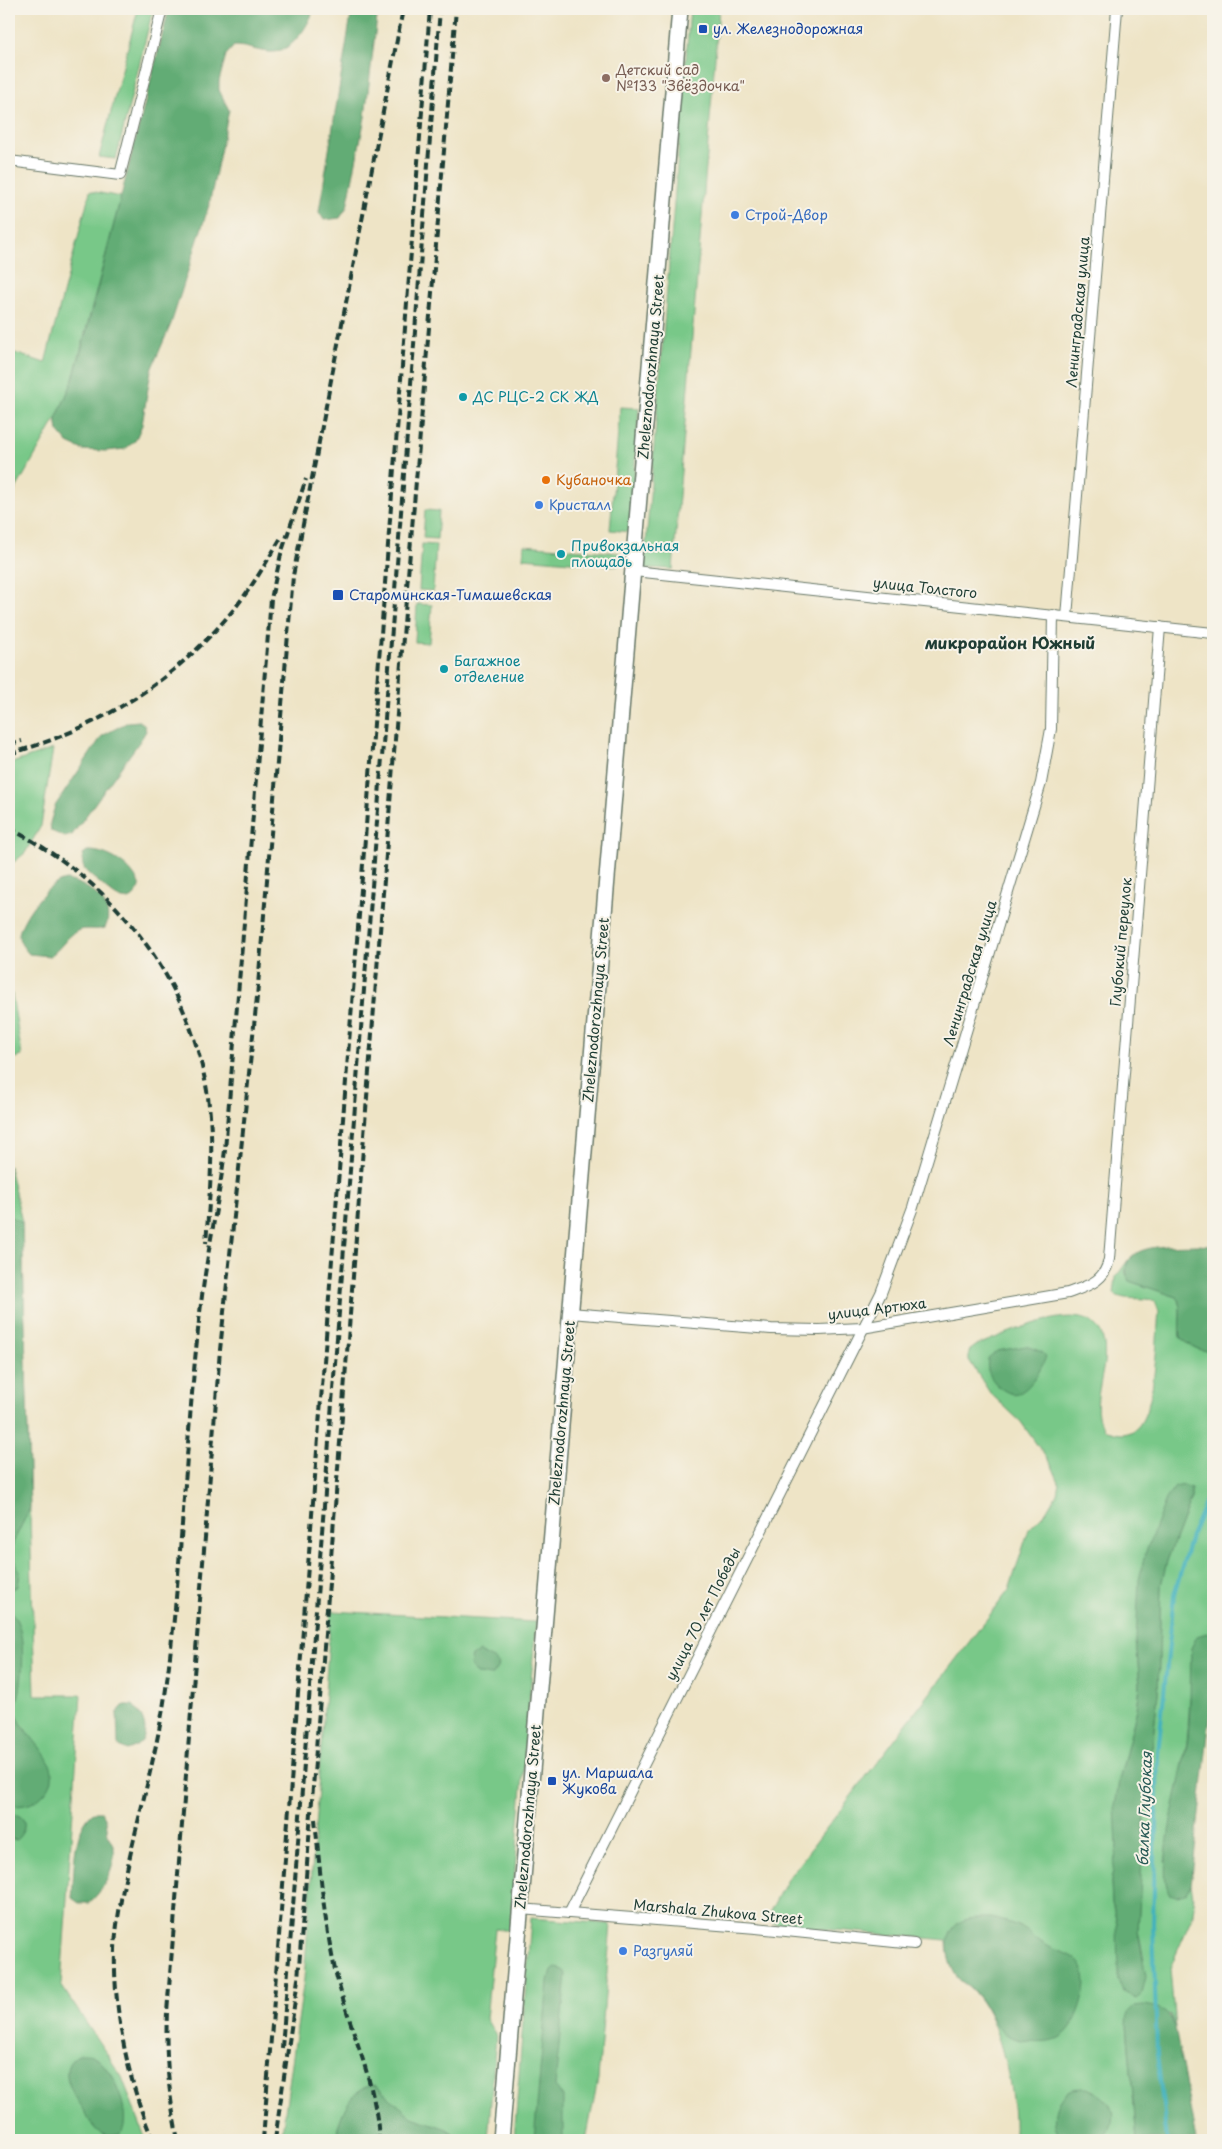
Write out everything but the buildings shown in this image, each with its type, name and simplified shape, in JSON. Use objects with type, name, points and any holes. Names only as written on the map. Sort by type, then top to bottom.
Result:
[{"type":"main road","name":"Zheleznodorozhnaya Street","points":[[502,2140],[680,9]]},
{"type":"street","points":[[9,161],[120,175],[162,9]]},
{"type":"street","name":"Ленинградская улица","points":[[1067,617],[1117,9]]},
{"type":"street","name":"улица Толстого","points":[[634,571],[1213,633]]},
{"type":"street","name":"Ленинградская улица","points":[[862,1328],[881,1293],[913,1207],[1041,783],[1051,729],[1053,615]]},
{"type":"street","name":"Глубокий переулок","points":[[1109,1259],[1160,627]]},
{"type":"street","name":"улица Артюха","points":[[570,1313],[771,1329],[819,1330],[862,1328],[1068,1293],[1100,1278],[1105,1273],[1109,1259]]},
{"type":"street","name":"улица 70 лет Победы","points":[[569,1913],[862,1328]]},
{"type":"street","name":"Marshala Zhukova Street","points":[[520,1909],[914,1944]]},
{"type":"green space","points":[[138,9],[153,9],[116,159],[99,157]]},
{"type":"green space","points":[[169,9],[314,9],[308,24],[298,38],[284,49],[269,52],[234,46],[226,55],[219,81],[219,90],[229,110],[209,205],[171,324],[151,370],[142,425],[135,441],[125,449],[106,451],[83,450],[68,443],[58,431],[56,419],[72,383],[85,337]]},
{"type":"green space","points":[[352,9],[378,9],[365,117],[347,207],[340,218],[324,220],[319,212]]},
{"type":"green space","points":[[690,9],[719,9],[673,569],[644,568]]},
{"type":"green space","points":[[90,191],[121,197],[72,383],[56,419],[9,501],[9,351],[45,363]]},
{"type":"green space","points":[[620,407],[639,408],[630,532],[610,530]]},
{"type":"green space","points":[[425,510],[439,511],[437,539],[423,538]]},
{"type":"green space","points":[[422,544],[436,545],[433,591],[419,590]]},
{"type":"green space","points":[[524,545],[619,553],[618,566],[523,558]]},
{"type":"green space","points":[[417,604],[432,605],[429,643],[415,642]]},
{"type":"green space","points":[[139,721],[144,724],[146,731],[72,835],[65,837],[51,831],[50,823],[55,806],[102,736],[128,722]]},
{"type":"green space","points":[[53,749],[41,826],[25,853],[9,866],[9,764]]},
{"type":"green space","points":[[87,851],[103,853],[126,867],[137,880],[140,887],[136,894],[126,899],[115,896],[90,875],[85,870],[82,862],[83,854]]},
{"type":"green space","points":[[66,880],[83,885],[98,896],[107,911],[108,919],[105,928],[77,931],[50,956],[29,954],[19,937],[25,919],[44,893],[59,882]]},
{"type":"green space","points":[[9,991],[12,994],[22,1056],[9,1060]]},
{"type":"green space","points":[[9,1166],[22,1222],[35,1695],[81,1695],[61,1985],[122,2077],[146,2140],[9,2140]]},
{"type":"green space","points":[[9,1216],[22,1222],[30,1508],[13,1543],[13,1553],[20,1574],[18,1586],[9,1591]]},
{"type":"green space","points":[[1197,1245],[1213,1246],[1213,1350],[1208,1351],[1195,1348],[1180,1337],[1180,1307],[1177,1297],[1129,1281],[1126,1268],[1130,1259],[1137,1253],[1148,1249]]},
{"type":"green space","points":[[1128,1260],[1125,1271],[1129,1281],[1177,1297],[1180,1307],[1180,1337],[1199,1349],[1213,1350],[1213,1634],[1207,1633],[1190,1698],[1187,1742],[1165,1862],[1185,1894],[1191,1885],[1195,1906],[1194,1913],[1170,1968],[1175,2028],[1170,2014],[1127,2025],[1137,2140],[1013,2140],[1014,2127],[1011,2091],[997,2034],[985,2007],[955,1971],[948,1953],[947,1940],[779,1925],[771,1922],[768,1915],[786,1881],[1009,1590],[1029,1529],[1046,1512],[1057,1493],[1059,1482],[1052,1466],[1021,1422],[990,1393],[969,1360],[969,1351],[977,1345],[1015,1330],[1058,1318],[1078,1318],[1093,1324],[1103,1338],[1104,1363],[1097,1410],[1099,1418],[1105,1430],[1121,1434],[1131,1432],[1140,1425],[1150,1396],[1154,1378],[1159,1312],[1155,1301],[1124,1298],[1114,1294],[1116,1277]],"holes":[[[1191,1488],[1191,1498],[1167,1561],[1161,1585],[1158,1693],[1144,1821],[1140,1881],[1138,1931],[1144,1959],[1117,1924],[1112,1902],[1111,1882],[1117,1847],[1119,1781],[1137,1709],[1140,1686],[1136,1640]]]},
{"type":"green space","points":[[1026,1346],[1042,1352],[1046,1356],[1033,1381],[1021,1392],[1011,1393],[996,1384],[990,1375],[988,1358],[997,1351]]},
{"type":"green space","points":[[1184,1485],[1191,1488],[1191,1498],[1167,1561],[1161,1585],[1158,1693],[1144,1821],[1138,1931],[1146,1977],[1142,1993],[1136,1998],[1123,1992],[1118,1978],[1117,1924],[1112,1902],[1111,1882],[1117,1847],[1115,1806],[1119,1781],[1137,1709],[1140,1686],[1136,1640],[1139,1580],[1145,1554],[1166,1499],[1175,1487]]},
{"type":"green space","points":[[9,1611],[19,1625],[23,1660],[16,1709],[19,1719],[42,1750],[52,1772],[51,1783],[43,1795],[32,1803],[19,1806],[9,1805]]},
{"type":"green space","points":[[331,1611],[536,1622],[510,1929],[495,1929],[486,2019],[496,2035],[488,2140],[281,2140],[304,1979]]},
{"type":"green space","points":[[1207,1633],[1213,1634],[1213,1690],[1191,1885],[1185,1894],[1177,1896],[1169,1894],[1166,1881],[1167,1843],[1187,1744],[1191,1648],[1197,1636]]},
{"type":"green space","points":[[479,1652],[495,1660],[499,1665],[492,1675],[476,1674],[470,1665],[472,1656]]},
{"type":"green space","points":[[124,1705],[133,1705],[142,1717],[145,1730],[141,1742],[127,1750],[118,1745],[117,1713]]},
{"type":"green space","points":[[93,1812],[102,1812],[105,1818],[114,1848],[113,1863],[104,1886],[94,1898],[89,1903],[79,1903],[72,1898],[75,1852],[81,1830]]},
{"type":"green space","points":[[9,1815],[20,1816],[23,1819],[23,1831],[16,1840],[9,1838]]},
{"type":"green space","points":[[531,1918],[611,1924],[598,2079],[586,2140],[514,2140]]},
{"type":"green space","points":[[990,1918],[1022,1928],[1044,1944],[1069,1955],[1080,1964],[1084,1972],[1085,1982],[1082,2004],[1072,2025],[1059,2038],[1040,2042],[1016,2039],[1007,2035],[1000,2030],[974,1991],[959,1979],[953,1971],[948,1956],[948,1940],[954,1927],[967,1919]]},
{"type":"green space","points":[[556,1968],[563,1970],[566,1974],[555,2086],[563,2097],[563,2140],[534,2140],[548,1981],[551,1971]]},
{"type":"green space","points":[[1144,2005],[1167,2013],[1175,2028],[1196,2140],[1137,2140],[1127,2025],[1128,2012],[1134,2006]]},
{"type":"green space","points":[[80,2054],[92,2055],[99,2060],[113,2079],[122,2103],[124,2115],[124,2125],[121,2134],[112,2136],[97,2131],[76,2098],[68,2082],[67,2074],[72,2060]]},
{"type":"green space","points":[[375,2085],[412,2117],[447,2129],[463,2140],[336,2140],[340,2120],[350,2099],[362,2089]]},
{"type":"green space","points":[[1087,2088],[1103,2097],[1108,2103],[1113,2115],[1112,2123],[1103,2140],[1068,2140],[1061,2136],[1057,2130],[1054,2116],[1056,2109],[1068,2091]]},
{"type":"waterway","name":"балка Глубокая","points":[[1167,2140],[1157,2054],[1153,1923],[1158,1753],[1174,1595],[1191,1536],[1213,1485]]},
{"type":"railway","points":[[178,2140],[168,2076],[167,2012],[220,1350],[257,997],[293,576],[403,9]]},
{"type":"railway","points":[[263,2140],[430,9]]},
{"type":"railway","points":[[282,2048],[440,9]]},
{"type":"railway","points":[[275,2140],[298,1979],[406,599],[456,9]]},
{"type":"railway","points":[[153,2140],[135,2089],[121,2031],[117,2002],[115,1944],[123,1888],[157,1741],[167,1681],[177,1587],[196,1351],[204,1285],[225,1150],[271,599],[281,554],[306,479]]},
{"type":"railway","points":[[9,754],[72,732],[101,717],[130,701],[182,663],[237,606],[264,567],[282,536]]},
{"type":"railway","points":[[9,744],[22,741]]},
{"type":"railway","points":[[9,828],[45,849],[79,873],[109,901],[136,931],[160,964],[179,1000],[194,1039],[205,1080],[208,1100],[211,1161],[206,1243]]},
{"type":"railway","points":[[315,1819],[328,1936],[336,1974],[368,2076],[377,2118],[379,2140]]},
{"type":"place","name":"ул. Железнодорожная","points":[[703,29]]},
{"type":"place","name":"Детский сад №133 \"Звёздочка\"","points":[[606,78]]},
{"type":"place","name":"Строй-Двор","points":[[735,215]]},
{"type":"place","name":"ДС РЦС-2 СК ЖД","points":[[463,397]]},
{"type":"place","name":"Кубаночка","points":[[546,480]]},
{"type":"place","name":"Кристалл","points":[[539,505]]},
{"type":"place","name":"Привокзальная площадь","points":[[561,554]]},
{"type":"place","name":"Староминская-Тимашевская","points":[[338,595]]},
{"type":"place","name":"Багажное отделение","points":[[444,669]]},
{"type":"place","name":"ул. Маршала Жукова","points":[[552,1781]]},
{"type":"place","name":"Разгуляй","points":[[623,1951]]},
{"type":"district","name":"микрорайон Южный","points":[[1010,643]]}]
